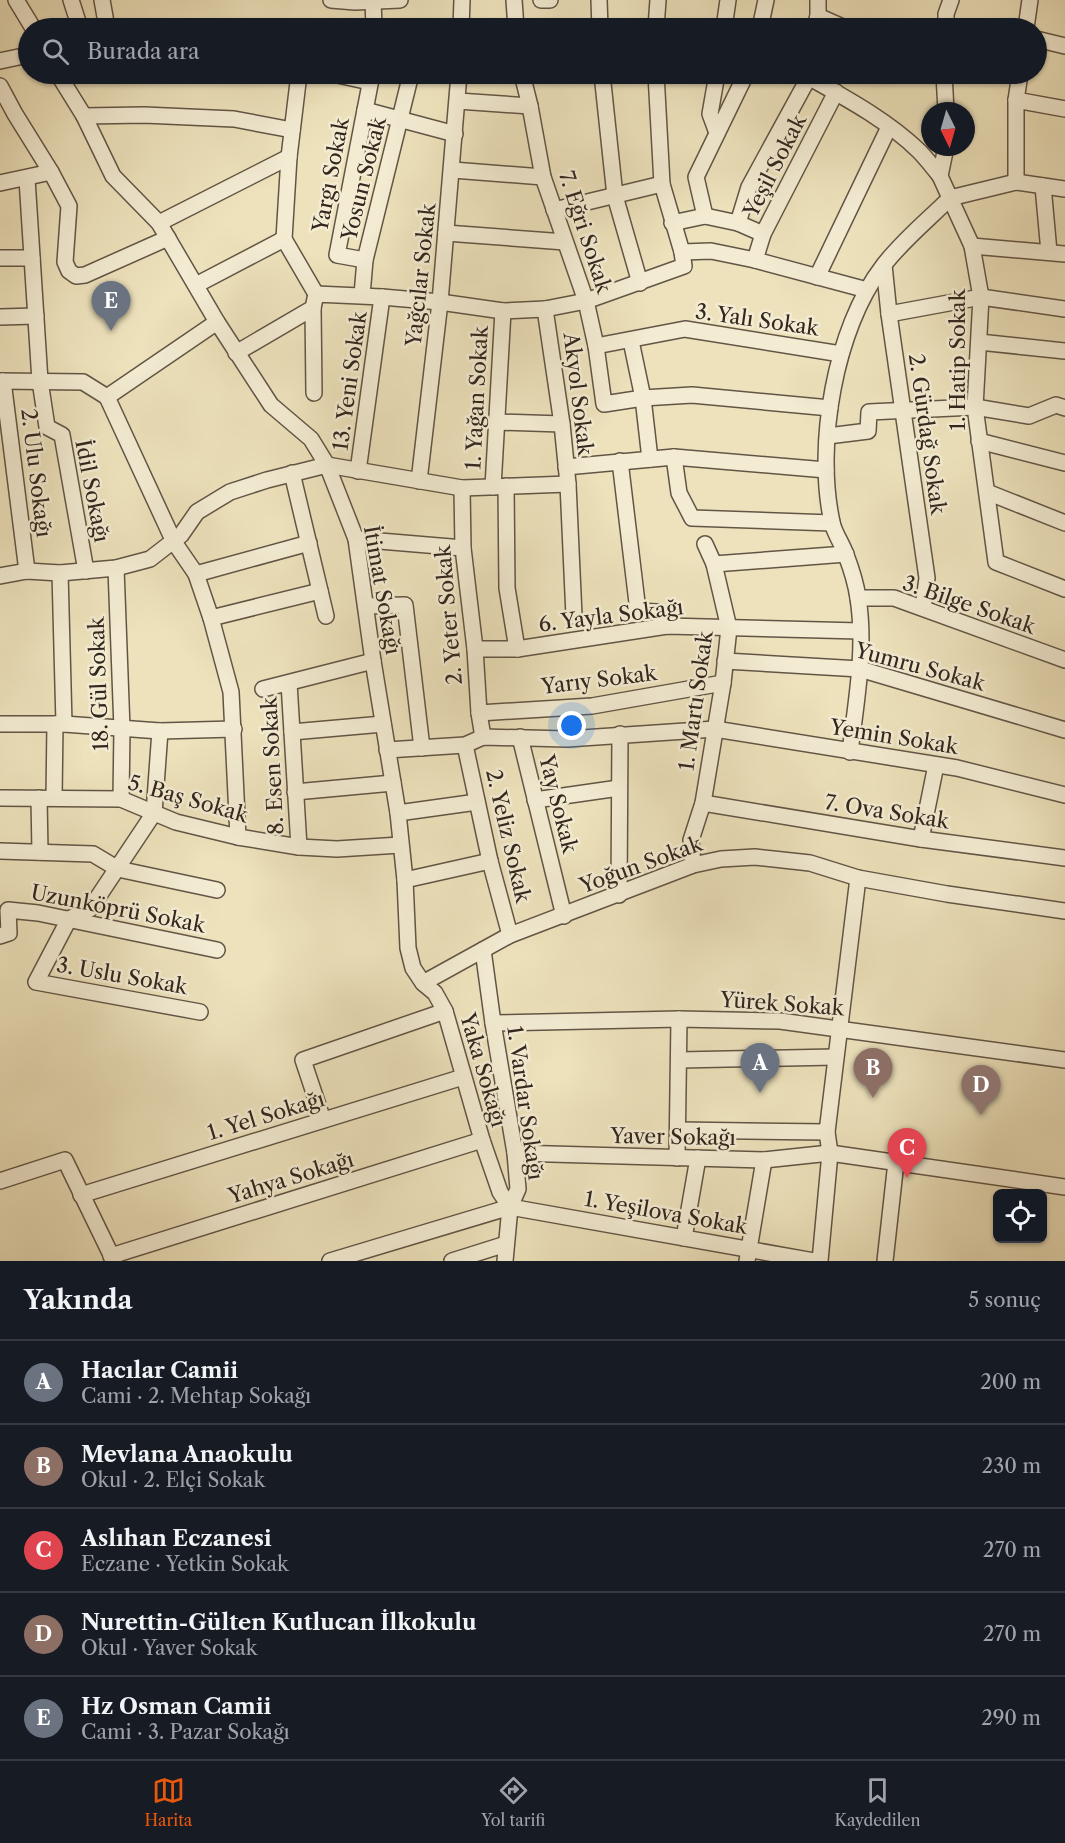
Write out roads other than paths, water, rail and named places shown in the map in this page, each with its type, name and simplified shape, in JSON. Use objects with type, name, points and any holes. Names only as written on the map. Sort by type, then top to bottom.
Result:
[{"type":"street","points":[[16,0],[27,18]]},
{"type":"street","points":[[71,0],[77,18]]},
{"type":"street","points":[[102,0],[105,18]]},
{"type":"street","points":[[332,0],[400,0]]},
{"type":"street","points":[[373,0],[374,18]]},
{"type":"street","points":[[461,18],[462,0]]},
{"type":"street","points":[[514,0],[515,18]]},
{"type":"street","points":[[543,0],[550,0]]},
{"type":"street","points":[[598,0],[599,18]]},
{"type":"street","points":[[657,18],[658,0]]},
{"type":"street","points":[[725,18],[728,0]]},
{"type":"street","points":[[762,18],[766,0]]},
{"type":"street","points":[[946,18],[951,0]]},
{"type":"street","points":[[1027,18],[1030,0]]},
{"type":"street","points":[[1047,42],[1065,46]]},
{"type":"street","points":[[0,61],[18,58]]},
{"type":"street","name":"İtimat Sokağı","points":[[64,84],[84,116],[113,176],[159,223],[236,353],[272,405],[311,439],[327,465],[356,539],[398,813],[405,880],[408,948],[412,968],[423,983]]},
{"type":"street","points":[[298,84],[289,158],[284,238],[314,301],[314,393]]},
{"type":"street","name":"Yargı Sokak","points":[[364,260],[337,255],[370,84]]},
{"type":"street","name":"Yosun Sokak","points":[[362,295],[364,260],[409,84]]},
{"type":"street","name":"Yağcılar Sokak","points":[[419,481],[440,302],[459,84]]},
{"type":"street","name":"7. Eğri Sokak","points":[[524,84],[543,177],[586,302],[596,346],[604,404],[643,398]]},
{"type":"street","points":[[603,84],[615,196],[640,283]]},
{"type":"street","points":[[236,353],[314,301],[362,295],[440,302],[502,311],[545,309],[586,302],[684,266],[662,184],[657,84]]},
{"type":"street","points":[[715,84],[710,114],[717,133]]},
{"type":"street","points":[[705,216],[696,177],[741,84]]},
{"type":"street","points":[[738,223],[749,187],[801,84]]},
{"type":"street","name":"1. Hatip Sokak","points":[[822,84],[889,127],[919,151],[940,176],[972,246],[981,297],[975,407],[996,562],[1065,589]]},
{"type":"street","points":[[944,84],[945,102]]},
{"type":"street","points":[[1016,182],[1016,100],[1018,84]]},
{"type":"street","points":[[0,86],[7,115],[51,172],[69,206],[65,262],[69,271],[76,276],[85,275],[168,237]]},
{"type":"street","name":"Yeşil Sokak","points":[[755,260],[763,234],[836,92]]},
{"type":"street","points":[[1016,100],[1065,109]]},
{"type":"street","points":[[458,101],[530,106]]},
{"type":"street","name":"Yargı Sokak","points":[[365,110],[455,134]]},
{"type":"street","points":[[84,116],[144,115],[234,120],[292,130]]},
{"type":"street","points":[[817,277],[889,127]]},
{"type":"street","points":[[940,176],[944,156]]},
{"type":"street","points":[[159,223],[289,158]]},
{"type":"street","points":[[453,170],[543,177]]},
{"type":"street","points":[[0,183],[51,172]]},
{"type":"street","points":[[27,179],[40,381]]},
{"type":"street","points":[[850,752],[860,669],[858,598],[846,554],[832,523],[825,470],[830,408],[841,354],[852,319],[867,290],[884,265],[950,198],[1016,182],[1065,189]]},
{"type":"street","points":[[554,210],[662,184]]},
{"type":"street","points":[[1043,186],[1049,252]]},
{"type":"street","points":[[672,223],[705,216],[738,223],[763,234]]},
{"type":"street","points":[[446,233],[565,242]]},
{"type":"street","points":[[196,285],[284,238]]},
{"type":"street","points":[[972,246],[1065,254]]},
{"type":"street","points":[[682,252],[711,251],[755,260],[867,290]]},
{"type":"street","points":[[0,258],[32,258]]},
{"type":"street","name":"2. Gürdağ Sokak","points":[[884,265],[927,578],[923,608]]},
{"type":"street","name":"13. Yeni Sokak","points":[[358,471],[382,297]]},
{"type":"street","points":[[889,314],[981,297],[1065,309]]},
{"type":"street","name":"Akyol Sokak","points":[[545,309],[568,484],[574,616]]},
{"type":"street","name":"1. Yağan Sokak","points":[[502,311],[496,422],[507,588],[517,649]]},
{"type":"street","points":[[0,317],[36,316]]},
{"type":"street","points":[[107,397],[217,322]]},
{"type":"street","name":"3. Yalı Sokak","points":[[596,346],[685,329],[841,354]]},
{"type":"street","points":[[631,340],[643,398],[650,459]]},
{"type":"street","points":[[979,342],[1065,351]]},
{"type":"street","points":[[2,381],[83,382],[107,397],[174,542],[196,574],[211,618],[231,693],[238,837]]},
{"type":"street","name":"2. Ulu Sokağı","points":[[2,381],[27,571]]},
{"type":"street","name":"İdil Sokağı","points":[[40,381],[47,427],[62,435],[86,571]]},
{"type":"street","points":[[643,398],[692,395],[830,408]]},
{"type":"street","points":[[828,435],[868,431],[869,412],[975,407],[1029,416],[1056,405],[1065,408]]},
{"type":"street","points":[[496,422],[561,424]]},
{"type":"street","points":[[979,441],[1065,463]]},
{"type":"street","points":[[674,457],[679,493],[692,518],[832,523]]},
{"type":"street","points":[[566,467],[674,457],[825,470]]},
{"type":"street","points":[[620,461],[638,611],[656,612],[667,626]]},
{"type":"street","points":[[0,576],[27,571],[60,573],[116,568],[150,559],[174,542],[197,512],[230,492],[327,465],[462,488],[568,484]]},
{"type":"street","points":[[292,474],[326,616]]},
{"type":"street","name":"2. Yeter Sokak","points":[[462,488],[463,548],[483,737]]},
{"type":"street","points":[[987,492],[1065,523]]},
{"type":"street","points":[[356,539],[463,548]]},
{"type":"street","points":[[196,574],[309,543]]},
{"type":"street","name":"1. Martı Sokak","points":[[693,865],[691,840],[703,803],[723,683],[729,628],[714,564],[705,544]]},
{"type":"street","points":[[714,564],[846,554]]},
{"type":"street","name":"18. Gül Sokak","points":[[116,568],[122,729],[121,799]]},
{"type":"street","points":[[40,852],[59,724],[60,573]]},
{"type":"street","points":[[211,618],[320,591]]},
{"type":"street","name":"3. Bilge Sokak","points":[[858,598],[894,598],[1065,660]]},
{"type":"street","points":[[366,606],[405,605],[422,748]]},
{"type":"street","name":"6. Yayla Sokağı","points":[[475,649],[517,649],[667,626],[860,631]]},
{"type":"street","points":[[263,689],[373,661]]},
{"type":"street","name":"Yumru Sokak","points":[[725,661],[860,669],[1065,730]]},
{"type":"street","name":"8. Esen Sokak","points":[[289,683],[299,847]]},
{"type":"street","name":"Yarıy Sokak","points":[[479,713],[592,706],[723,683]]},
{"type":"street","points":[[0,724],[59,724],[160,731],[234,729]]},
{"type":"street","points":[[292,732],[383,724]]},
{"type":"street","name":"Yemin Sokak","points":[[483,737],[567,739],[715,729],[957,768],[1065,795]]},
{"type":"street","points":[[69,919],[90,909],[154,813],[160,731]]},
{"type":"street","points":[[618,895],[620,734]]},
{"type":"street","points":[[387,750],[465,745],[483,737]]},
{"type":"street","name":"Yay Sokak","points":[[520,737],[564,916]]},
{"type":"street","name":"2. Yeliz Sokak","points":[[465,745],[490,861],[510,935]]},
{"type":"street","points":[[921,839],[936,765]]},
{"type":"street","points":[[296,792],[393,783]]},
{"type":"street","points":[[535,800],[619,788]]},
{"type":"street","name":"5. Baş Sokak","points":[[0,798],[121,799],[176,822],[238,837],[299,847],[337,849],[400,845]]},
{"type":"street","points":[[398,813],[477,802]]},
{"type":"street","name":"7. Ova Sokak","points":[[703,803],[921,839],[1065,858]]},
{"type":"street","points":[[0,851],[93,854],[118,869],[218,890]]},
{"type":"street","name":"Yoğun Sokak","points":[[423,983],[510,935],[693,865],[721,859],[755,858],[810,863],[858,878],[1065,910]]},
{"type":"street","points":[[405,880],[490,861]]},
{"type":"street","points":[[820,1261],[830,1153],[827,1132],[858,878]]},
{"type":"street","name":"Uzunköprü Sokak","points":[[0,936],[9,933],[8,910],[38,913],[217,950]]},
{"type":"street","name":"3. Uslu Sokak","points":[[69,919],[36,982],[200,1012]]},
{"type":"street","name":"1. Vardar Sokağı","points":[[483,950],[515,1153],[518,1189],[510,1207],[505,1261]]},
{"type":"street","name":"Yaka Sokağı","points":[[423,983],[435,993],[445,1011],[482,1140],[500,1192],[510,1207]]},
{"type":"street","points":[[323,1120],[303,1060],[445,1011]]},
{"type":"street","points":[[677,1158],[679,1019]]},
{"type":"street","name":"Yürek Sokak","points":[[493,1023],[679,1019],[780,1021],[1065,1060]]},
{"type":"street","points":[[679,1060],[835,1057]]},
{"type":"street","name":"1. Yel Sokağı","points":[[81,1195],[463,1077]]},
{"type":"street","points":[[678,1131],[827,1132]]},
{"type":"street","name":"Yahya Sokağı","points":[[112,1258],[482,1140]]},
{"type":"street","name":"Yaver Sokağı","points":[[515,1153],[764,1160],[830,1153],[1065,1187]]},
{"type":"street","points":[[684,1238],[698,1158]]},
{"type":"street","points":[[0,1180],[65,1160],[112,1258]]},
{"type":"street","points":[[748,1255],[764,1160]]},
{"type":"street","points":[[885,1261],[896,1162]]},
{"type":"street","points":[[330,1261],[510,1207]]},
{"type":"street","name":"1. Yeşilova Sokak","points":[[510,1207],[684,1238],[748,1255],[814,1261]]},
{"type":"street","points":[[452,1261],[506,1244]]},
{"type":"place","name":"Hz Osman Camii","points":[[111,331]]},
{"type":"place","name":"Hacılar Camii","points":[[760,1093]]},
{"type":"place","name":"Mevlana Anaokulu","points":[[873,1098]]},
{"type":"place","name":"Nurettin-Gülten Kutlucan İlkokulu","points":[[981,1115]]},
{"type":"place","name":"Aslıhan Eczanesi","points":[[907,1178]]}]
